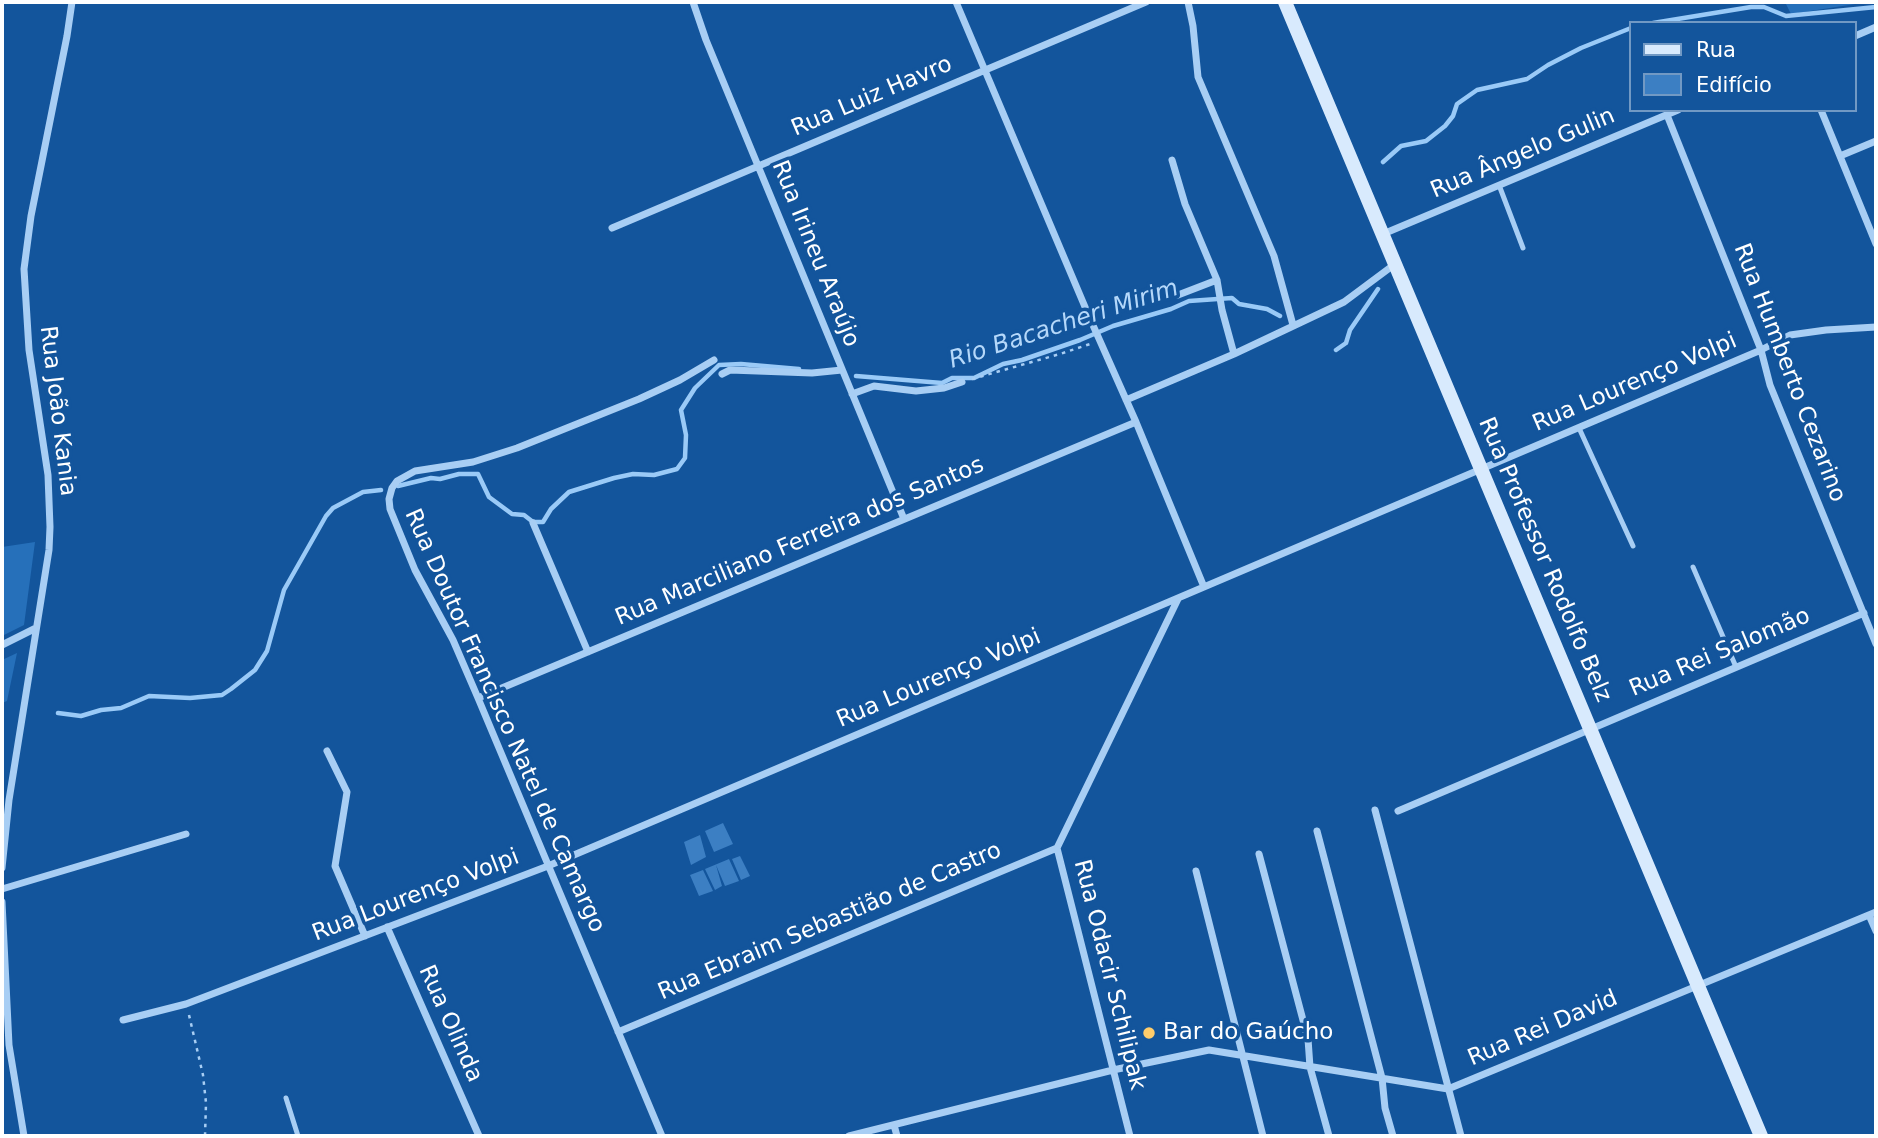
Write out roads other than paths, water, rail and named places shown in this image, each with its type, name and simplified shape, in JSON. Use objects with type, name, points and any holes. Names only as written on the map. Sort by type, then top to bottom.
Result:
[{"type":"street","name":"Rua João Kania","points":[[2,868],[9,800],[48,550],[51,502],[29,350],[24,269],[31,216],[72,2]]},
{"type":"street","name":"Rua Irineu Araújo","points":[[693,2],[706,40],[904,519]]},
{"type":"street","points":[[956,2],[1204,587]]},
{"type":"street","name":"Rua Luiz Havro","points":[[612,228],[1146,2]]},
{"type":"street","points":[[1188,2],[1198,77],[1274,256],[1293,325]]},
{"type":"street","name":"Rua Professor Rodolfo Belz","points":[[1285,2],[1761,1136]]},
{"type":"street","points":[[1857,35],[1876,27]]},
{"type":"street","name":"Rua Ângelo Gulin","points":[[1382,234],[1674,112]]},
{"type":"street","points":[[1822,112],[1876,244]]},
{"type":"street","name":"Rua Humberto Cezarino","points":[[1667,115],[1761,350],[1770,385],[1876,644]]},
{"type":"street","points":[[1840,156],[1876,141]]},
{"type":"street","points":[[1172,160],[1185,204],[1217,281],[1234,355]]},
{"type":"street","points":[[1126,400],[1282,333],[1354,296],[1395,264]]},
{"type":"street","points":[[1178,295],[1217,281]]},
{"type":"street","name":"Rua Lourenço Volpi","points":[[123,1020],[186,1004],[548,866],[1579,428],[1761,350],[1780,339],[1806,332],[1876,327]]},
{"type":"street","name":"Rua Doutor Francisco Natel de Camargo","points":[[662,1136],[453,640],[415,570],[390,509],[389,499],[397,481],[415,471],[454,466],[488,457],[610,412],[680,380],[714,360]]},
{"type":"street","points":[[722,374],[730,370],[812,373],[842,370]]},
{"type":"street","points":[[852,394],[874,386],[916,391],[944,388],[962,382]]},
{"type":"street","name":"Rua Marciliano Ferreira dos Santos","points":[[478,698],[1136,422]]},
{"type":"street","points":[[533,523],[588,652]]},
{"type":"street","name":"Rua Odacir Schilipak","points":[[1130,1136],[1057,848],[1179,598]]},
{"type":"street","name":"Rua Rei Salomão","points":[[1398,811],[1864,613]]},
{"type":"street","points":[[2,645],[36,628]]},
{"type":"street","points":[[327,751],[347,792],[335,866],[365,936]]},
{"type":"street","points":[[1375,810],[1461,1136]]},
{"type":"street","points":[[1317,831],[1382,1078],[1385,1108],[1393,1136]]},
{"type":"street","points":[[2,889],[186,834]]},
{"type":"street","name":"Rua Ebraim Sebastião de Castro","points":[[618,1032],[1057,848]]},
{"type":"street","points":[[1259,854],[1308,1039],[1310,1067],[1329,1136]]},
{"type":"street","points":[[1196,871],[1263,1136]]},
{"type":"street","points":[[2,902],[11,1062],[24,1136]]},
{"type":"street","points":[[1873,913],[1876,931]]},
{"type":"street","name":"Rua Rei David","points":[[1113,1070],[1209,1050],[1448,1089],[1873,913]]},
{"type":"street","name":"Rua Olinda","points":[[387,927],[479,1136]]},
{"type":"street","points":[[2,1065],[11,1062]]},
{"type":"street","points":[[849,1136],[1113,1070]]},
{"type":"street","points":[[894,1125],[897,1136]]},
{"type":"lane","points":[[1499,185],[1523,248]]},
{"type":"lane","points":[[1579,428],[1633,546]]},
{"type":"lane","points":[[1693,567],[1736,667]]},
{"type":"lane","points":[[286,1098],[298,1136]]},
{"type":"waterway","name":"Rio Bacacheri Mirim","points":[[1665,21],[1751,7],[1764,7],[1786,16],[1876,7]]},
{"type":"waterway","name":"Rio Bacacheri Mirim","points":[[1383,162],[1401,146],[1426,141],[1445,126],[1453,116],[1457,104],[1477,90],[1527,79],[1581,48],[1630,28]]},
{"type":"waterway","name":"Rio Bacacheri Mirim","points":[[1336,350],[1346,343],[1350,330],[1378,289]]},
{"type":"waterway","name":"Rio Bacacheri Mirim","points":[[856,376],[942,383],[952,378],[974,378],[1003,364],[1022,360],[1189,301],[1232,298],[1239,304],[1267,309],[1280,316]]},
{"type":"waterway","name":"Rio Bacacheri Mirim","points":[[398,486],[431,478],[478,474],[489,497],[512,514],[524,515],[533,522],[543,522],[551,509],[569,492],[614,478],[633,474],[654,475],[677,469],[685,458],[686,435],[681,410],[695,388],[719,365],[799,369]]},
{"type":"waterway","name":"Rio Bacacheri Mirim","points":[[58,713],[81,716],[121,708],[149,696],[190,698],[222,695],[231,689],[255,670],[267,651],[284,590],[326,516],[333,508],[363,492],[381,490]]},
{"type":"place","name":"Bar do Gaúcho","points":[[1149,1033]]}]
